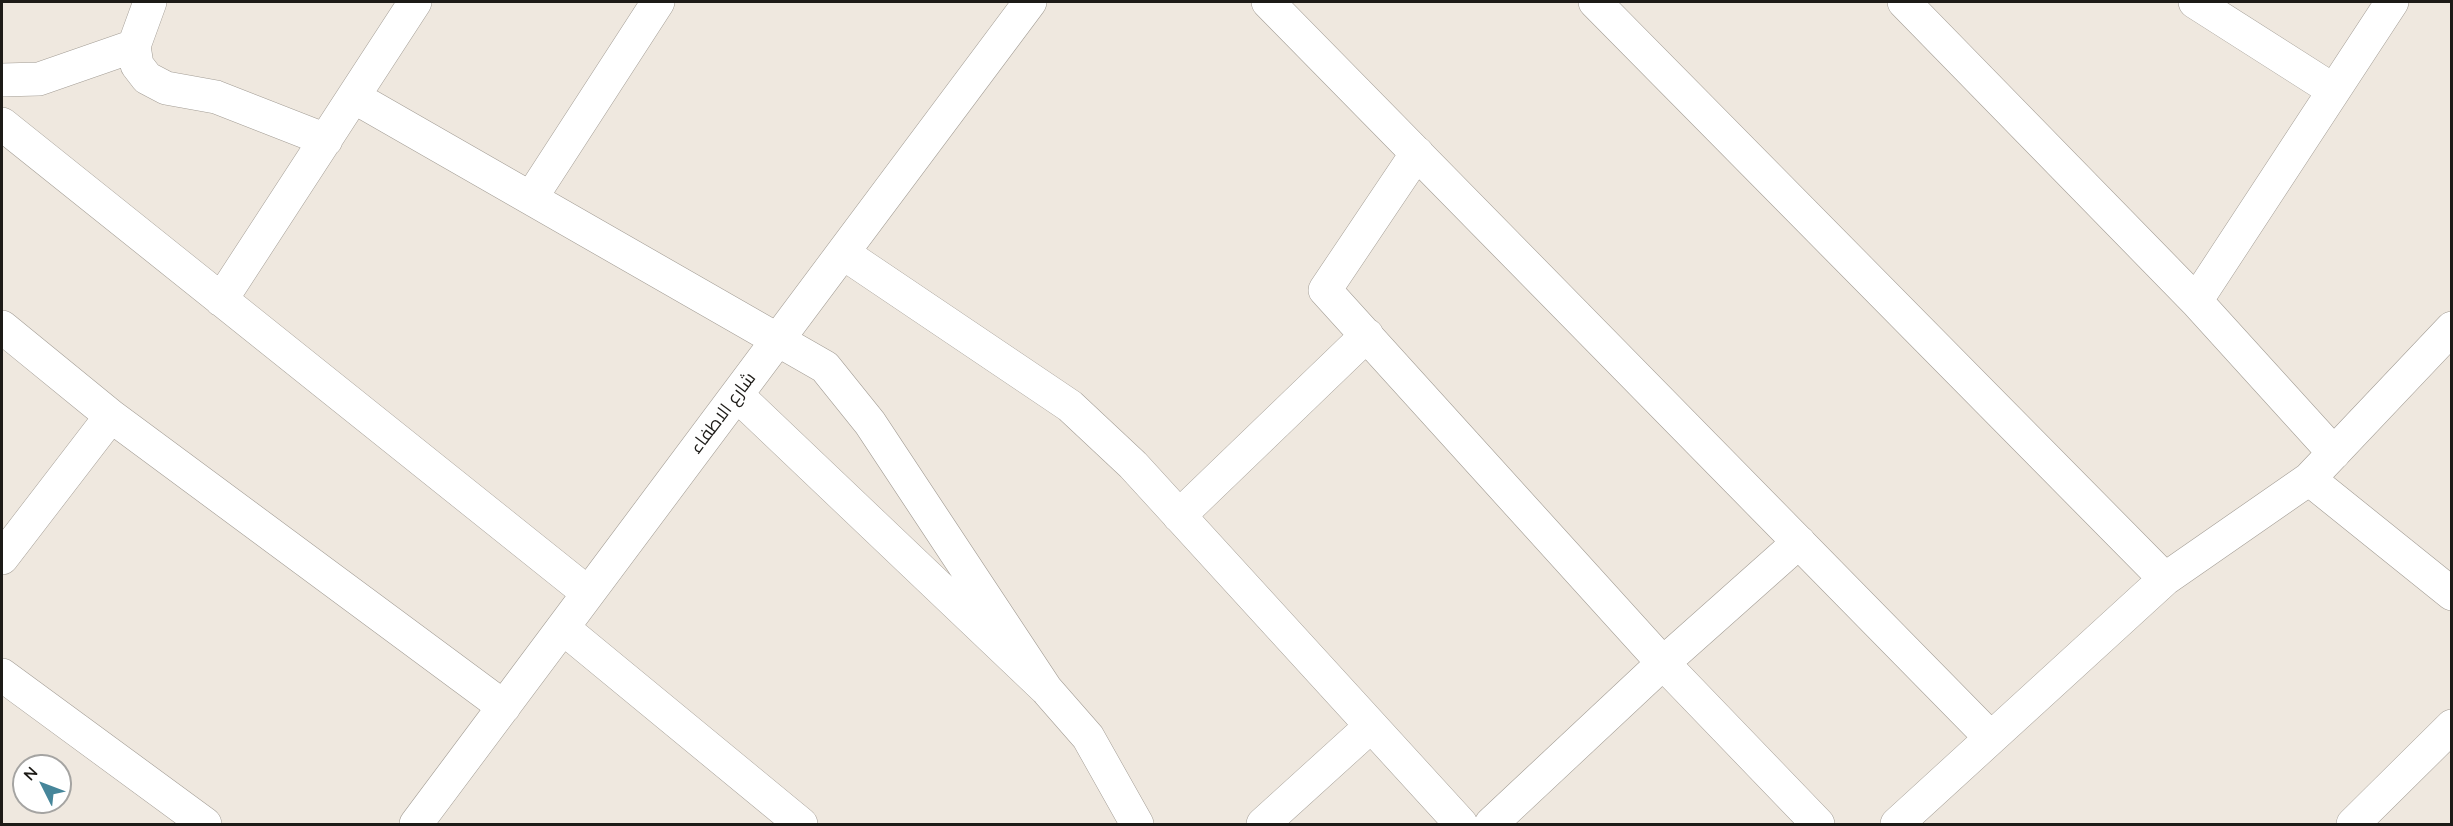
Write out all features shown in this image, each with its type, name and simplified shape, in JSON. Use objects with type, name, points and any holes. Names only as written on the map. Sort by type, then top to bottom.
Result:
[{"type":"street","points":[[150,2],[134,46],[137,65],[147,78],[166,88],[216,97],[326,140]]},
{"type":"street","points":[[221,300],[415,2]]},
{"type":"street","points":[[531,198],[658,2]]},
{"type":"street","name":"شارع الاطفاء","points":[[416,825],[1030,2]]},
{"type":"street","points":[[1268,2],[1990,736]]},
{"type":"street","points":[[1595,2],[2165,579]]},
{"type":"street","points":[[1904,2],[2196,301],[2334,453]]},
{"type":"street","points":[[2195,2],[2333,90]]},
{"type":"street","points":[[2196,301],[2392,2]]},
{"type":"street","points":[[2,81],[39,79],[134,46]]},
{"type":"street","points":[[354,97],[825,367],[870,423],[1046,689]]},
{"type":"street","points":[[2,124],[588,593]]},
{"type":"street","points":[[1417,153],[1324,290],[1663,663],[1818,825]]},
{"type":"street","points":[[843,253],[1070,406],[1133,465],[1461,825]]},
{"type":"street","points":[[2,327],[111,416],[504,707]]},
{"type":"street","points":[[1897,825],[1990,736],[2165,579],[2309,479],[2451,328]]},
{"type":"street","points":[[1179,516],[1367,335]]},
{"type":"street","points":[[737,395],[1046,689],[1088,737],[1137,825]]},
{"type":"street","points":[[2,558],[111,416]]},
{"type":"street","points":[[2309,479],[2451,594]]},
{"type":"street","points":[[1491,825],[1663,663],[1799,542]]},
{"type":"street","points":[[563,628],[788,820]]},
{"type":"street","points":[[2,675],[205,825]]},
{"type":"street","points":[[1263,825],[1371,726]]},
{"type":"street","points":[[2353,825],[2451,726]]}]
